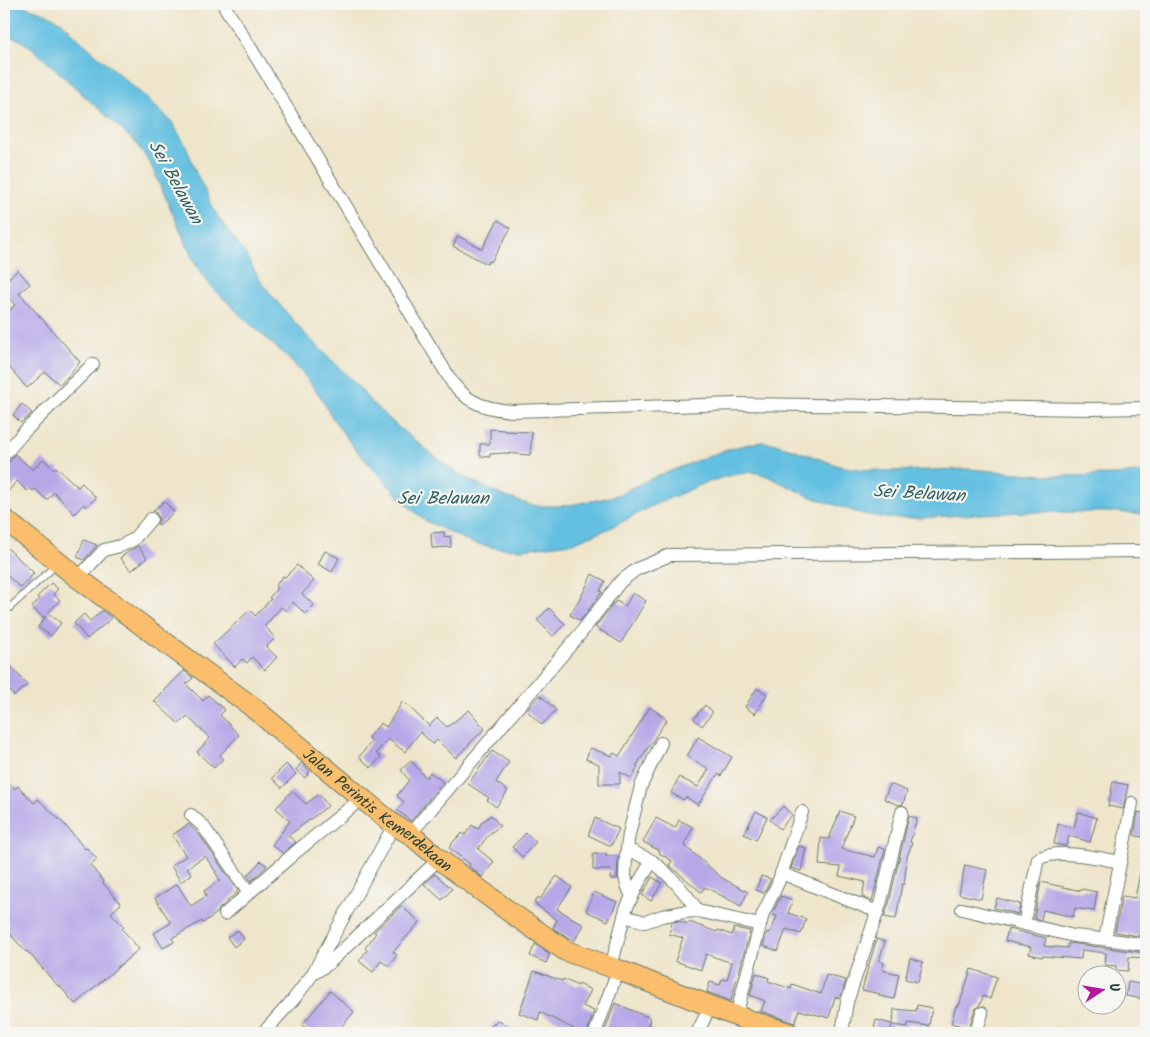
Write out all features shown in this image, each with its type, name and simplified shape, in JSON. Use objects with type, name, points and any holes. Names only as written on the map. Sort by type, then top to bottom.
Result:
[{"type":"main road","name":"Jalan Perintis Kemerdekaan","points":[[4,519],[78,578],[252,706],[362,798],[439,859],[566,951],[736,1016],[789,1033]]},
{"type":"street","points":[[223,4],[453,384],[471,400],[485,407],[513,411],[737,404],[1146,408]]},
{"type":"street","points":[[4,456],[23,433],[93,364]]},
{"type":"street","points":[[78,578],[104,550],[133,540],[151,519]]},
{"type":"street","points":[[263,1033],[293,1000],[312,975],[402,829],[580,634],[620,582],[637,569],[670,555],[1146,551]]},
{"type":"street","points":[[632,897],[625,876],[627,849],[641,786],[661,743]]},
{"type":"street","points":[[224,914],[362,798]]},
{"type":"street","points":[[1105,939],[1132,803]]},
{"type":"street","points":[[736,1016],[762,914],[778,883],[802,812]]},
{"type":"street","points":[[842,1033],[848,1002],[878,912],[902,812]]},
{"type":"street","points":[[191,815],[203,826],[249,892]]},
{"type":"street","points":[[627,849],[652,861],[669,875],[698,911]]},
{"type":"street","points":[[1024,924],[1038,859],[1044,856],[1078,855],[1120,862]]},
{"type":"street","points":[[312,975],[328,964],[439,859]]},
{"type":"street","points":[[595,1033],[614,968],[624,916],[639,882],[652,861]]},
{"type":"street","points":[[781,873],[878,912]]},
{"type":"street","points":[[962,909],[1074,936],[1146,945]]},
{"type":"street","points":[[624,916],[645,922],[662,916],[698,911],[760,925]]},
{"type":"street","points":[[697,1033],[711,1005]]},
{"type":"street","points":[[976,1033],[982,1013]]},
{"type":"lane","points":[[4,613],[58,562]]},
{"type":"water","name":"Sei Belawan","points":[[4,4],[18,4],[45,13],[62,22],[171,121],[186,146],[196,173],[218,217],[246,255],[260,280],[306,335],[398,427],[451,469],[503,496],[540,506],[570,505],[607,498],[652,478],[725,450],[763,442],[795,450],[839,466],[858,469],[889,471],[968,469],[1056,476],[1115,475],[1146,472],[1146,515],[1117,512],[1026,512],[922,518],[885,518],[859,513],[811,497],[765,475],[752,472],[727,476],[703,484],[654,505],[608,529],[572,543],[522,549],[497,548],[472,543],[426,521],[407,505],[355,449],[304,375],[210,285],[196,265],[150,163],[136,143],[31,47],[20,40],[4,34]]},
{"type":"building","points":[[498,220],[511,228],[491,262],[489,261],[487,264],[453,246],[458,236],[482,249]]},
{"type":"building","points":[[18,270],[30,284],[19,293],[80,362],[60,385],[45,372],[27,388],[9,367],[4,372],[4,315],[15,305],[4,292],[4,282]]},
{"type":"building","points":[[22,404],[32,413],[21,423],[13,415]]},
{"type":"building","points":[[490,429],[532,432],[530,455],[504,453],[490,454],[490,457],[480,456],[480,444],[490,444]]},
{"type":"building","points":[[15,454],[33,470],[43,459],[54,469],[56,467],[78,487],[82,483],[96,498],[86,507],[84,504],[74,514],[54,492],[47,500],[35,489],[33,491],[30,488],[27,491],[17,481],[4,496],[4,463],[10,461]]},
{"type":"building","points":[[164,501],[174,512],[159,525],[157,524],[158,516],[153,511]]},
{"type":"building","points":[[444,532],[444,537],[450,536],[451,547],[432,548],[431,533]]},
{"type":"building","points":[[84,540],[97,545],[84,560],[77,557]]},
{"type":"building","points":[[4,545],[34,573],[21,588],[4,573]]},
{"type":"building","points":[[138,546],[147,558],[131,571],[120,558]]},
{"type":"building","points":[[325,551],[339,558],[332,572],[318,564]]},
{"type":"building","points":[[297,565],[314,581],[302,594],[314,605],[305,614],[293,602],[286,611],[281,607],[265,626],[275,638],[266,647],[277,657],[265,670],[252,657],[247,663],[242,659],[235,667],[213,644],[250,610],[255,616],[271,599],[269,598],[277,588],[275,586],[283,576],[285,577]]},
{"type":"building","points":[[592,574],[605,581],[600,591],[602,592],[580,621],[570,615]]},
{"type":"building","points":[[51,583],[58,589],[53,594],[60,600],[48,613],[61,623],[51,636],[38,627],[46,616],[44,618],[32,607],[39,599],[37,597]]},
{"type":"building","points":[[633,593],[646,601],[621,643],[595,627],[616,601],[625,606]]},
{"type":"building","points":[[549,608],[565,624],[553,636],[537,620]]},
{"type":"building","points":[[102,611],[112,618],[87,639],[74,623],[84,614],[90,621]]},
{"type":"building","points":[[4,658],[27,685],[14,696],[4,684]]},
{"type":"building","points":[[184,671],[193,678],[186,684],[203,701],[208,695],[225,710],[220,715],[239,735],[220,755],[223,759],[214,768],[197,752],[210,738],[187,716],[179,724],[154,701]]},
{"type":"building","points":[[757,688],[767,694],[755,714],[745,707]]},
{"type":"building","points":[[540,695],[556,710],[542,725],[526,710]]},
{"type":"building","points":[[403,701],[429,726],[437,718],[447,727],[469,710],[485,729],[456,758],[437,740],[433,744],[420,732],[405,752],[388,739],[376,753],[381,757],[371,768],[359,757],[372,741],[368,737],[381,723],[386,727]]},
{"type":"building","points":[[705,705],[713,712],[702,726],[694,719]]},
{"type":"building","points":[[650,707],[667,719],[636,766],[638,767],[631,778],[620,772],[620,784],[599,784],[599,764],[586,759],[590,748],[612,756],[614,753],[619,756]]},
{"type":"building","points":[[698,737],[732,757],[721,776],[718,774],[698,805],[686,797],[684,800],[671,793],[679,777],[698,787],[709,769],[687,756]]},
{"type":"building","points":[[492,751],[509,762],[496,782],[508,791],[496,807],[487,800],[489,798],[468,784]]},
{"type":"building","points":[[411,761],[426,778],[430,772],[443,782],[411,821],[397,810],[404,802],[397,796],[409,780],[401,770]]},
{"type":"building","points":[[301,763],[310,771],[305,778],[296,770]]},
{"type":"building","points":[[286,764],[296,774],[282,788],[272,778]]},
{"type":"building","points":[[4,776],[15,789],[18,786],[34,803],[38,799],[65,825],[85,849],[87,848],[97,859],[90,865],[121,904],[111,913],[124,927],[122,929],[139,949],[75,1004],[11,935],[4,941]]},
{"type":"building","points":[[1113,782],[1128,785],[1123,809],[1108,806]]},
{"type":"building","points":[[890,784],[907,791],[903,804],[899,805],[884,799]]},
{"type":"building","points":[[292,791],[306,804],[319,794],[328,806],[288,836],[296,842],[283,853],[272,845],[290,821],[276,808]]},
{"type":"building","points":[[783,806],[792,815],[780,829],[770,820]]},
{"type":"building","points":[[756,811],[767,817],[756,840],[744,834]]},
{"type":"building","points":[[840,811],[854,816],[841,849],[875,857],[878,847],[885,849],[872,901],[862,897],[865,882],[839,876],[841,867],[819,865],[821,838],[829,839]]},
{"type":"building","points":[[1078,812],[1097,818],[1090,842],[1069,836],[1066,846],[1054,844],[1058,824],[1074,828]]},
{"type":"building","points":[[1138,812],[1146,814],[1145,838],[1134,835]]},
{"type":"building","points":[[491,815],[500,826],[489,834],[478,849],[494,862],[482,877],[469,866],[470,864],[449,848],[457,837],[462,833],[465,835],[472,825],[478,829],[482,822]]},
{"type":"building","points":[[909,816],[917,818],[910,842],[912,843],[907,857],[904,885],[902,884],[896,919],[884,917],[889,903]]},
{"type":"building","points":[[595,818],[619,829],[611,846],[588,835]]},
{"type":"building","points":[[656,818],[675,828],[679,820],[693,827],[684,845],[722,878],[748,892],[741,906],[705,887],[701,892],[669,865],[672,861],[659,853],[660,851],[643,842]]},
{"type":"building","points":[[189,824],[201,837],[238,891],[217,913],[203,923],[202,921],[172,938],[174,942],[163,948],[154,933],[171,923],[155,898],[177,884],[191,906],[206,896],[204,891],[220,880],[205,856],[187,868],[192,874],[181,882],[171,866],[186,856],[172,835]]},
{"type":"building","points":[[526,833],[536,842],[522,857],[512,847]]},
{"type":"building","points":[[799,846],[806,848],[801,871],[791,868]]},
{"type":"building","points":[[593,854],[618,856],[617,879],[610,879],[611,870],[593,870]]},
{"type":"building","points":[[261,861],[267,866],[251,881],[247,875]]},
{"type":"building","points":[[1142,863],[1146,864],[1145,937],[1115,932],[1122,896],[1135,898]]},
{"type":"building","points":[[965,865],[987,870],[981,899],[959,894]]},
{"type":"building","points":[[435,874],[452,889],[442,900],[424,884]]},
{"type":"building","points":[[557,876],[572,887],[557,909],[584,925],[574,941],[553,928],[557,920],[534,903],[538,897],[540,899]]},
{"type":"building","points":[[761,876],[771,879],[764,893],[756,890]]},
{"type":"building","points":[[652,877],[662,883],[651,901],[642,895]]},
{"type":"building","points":[[1041,882],[1081,891],[1082,889],[1097,892],[1094,911],[1075,908],[1073,917],[1043,910],[1041,920],[1034,918]]},
{"type":"building","points":[[594,892],[617,902],[608,921],[586,911]]},
{"type":"building","points":[[781,896],[793,900],[788,913],[806,919],[801,934],[786,929],[778,951],[763,946],[767,932],[770,933],[777,916],[772,914]]},
{"type":"building","points":[[997,898],[1020,904],[1018,914],[994,908]]},
{"type":"building","points":[[401,906],[420,922],[393,952],[397,955],[389,966],[381,961],[373,972],[359,961],[367,950],[365,948],[376,933],[374,932]]},
{"type":"building","points":[[678,921],[688,924],[689,922],[732,935],[734,928],[750,931],[731,1001],[707,992],[710,982],[720,985],[722,979],[727,980],[732,963],[706,954],[701,970],[675,961],[683,938],[669,934],[672,922]]},
{"type":"building","points":[[1008,929],[1046,938],[1044,946],[1068,948],[1068,943],[1146,953],[1146,958],[1129,957],[1128,971],[1128,964],[1105,964],[1106,953],[1082,950],[1081,959],[1042,957],[1029,954],[1031,947],[1005,941]]},
{"type":"building","points":[[238,930],[244,939],[234,947],[227,937]]},
{"type":"building","points":[[877,939],[885,942],[879,961],[884,963],[882,970],[899,974],[894,999],[862,990]]},
{"type":"building","points":[[535,944],[550,954],[546,963],[530,956]]},
{"type":"building","points":[[910,958],[923,962],[918,982],[905,979]]},
{"type":"building","points":[[971,969],[997,977],[990,999],[983,996],[980,1005],[974,1011],[969,1028],[951,1023],[956,1006],[959,1006]]},
{"type":"building","points":[[534,971],[562,981],[563,979],[578,986],[579,984],[591,990],[583,1006],[594,1011],[587,1033],[571,1033],[574,1029],[540,1012],[538,1020],[519,1013]]},
{"type":"building","points":[[756,973],[769,978],[768,981],[791,989],[792,984],[821,994],[826,975],[846,980],[840,998],[835,997],[829,1018],[799,1010],[795,1023],[761,1011],[765,1001],[750,995]]},
{"type":"building","points":[[1128,982],[1146,985],[1144,999],[1128,996]]},
{"type":"building","points":[[330,991],[354,1012],[336,1033],[311,1033],[302,1025]]},
{"type":"building","points":[[615,1003],[650,1018],[648,1024],[652,1026],[649,1033],[604,1033]]},
{"type":"building","points":[[917,1005],[932,1008],[929,1026],[908,1023],[908,1027],[893,1025],[894,1009],[916,1011]]},
{"type":"building","points":[[497,1020],[521,1033],[487,1033]]},
{"type":"building","points":[[876,1020],[892,1024],[890,1033],[873,1033]]}]
